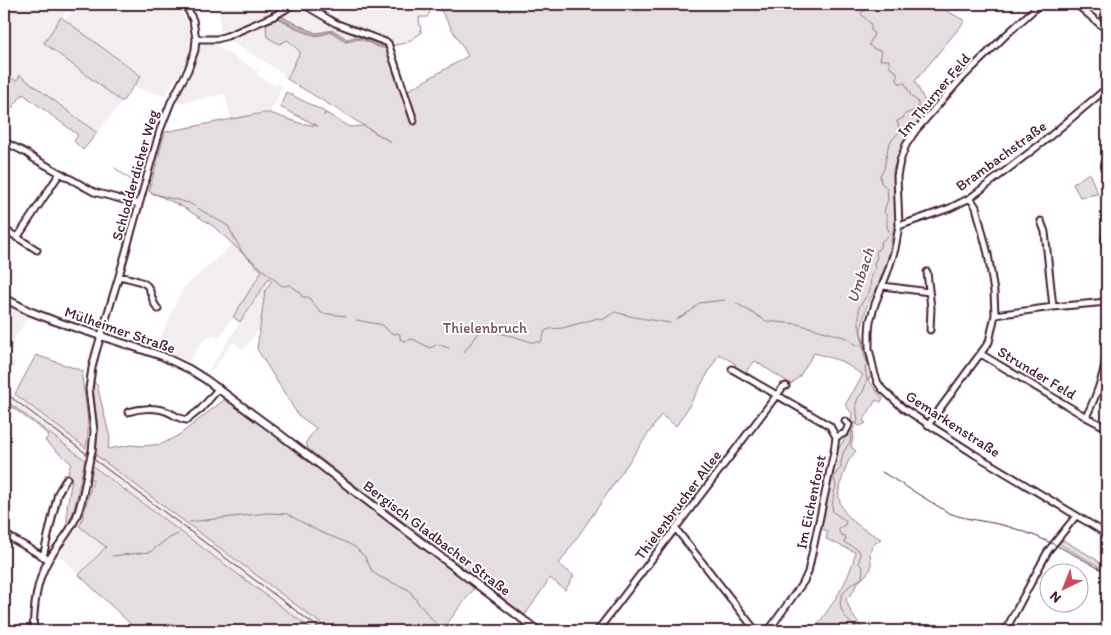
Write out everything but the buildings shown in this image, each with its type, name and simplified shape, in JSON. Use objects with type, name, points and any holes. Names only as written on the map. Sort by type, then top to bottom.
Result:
[{"type":"main road","name":"Mülheimer Straße","points":[[4,298],[38,315],[174,361],[219,388],[321,465]]},
{"type":"main road","name":"Bergisch Gladbacher Straße","points":[[321,465],[538,631]]},
{"type":"street","points":[[182,4],[188,10],[193,20],[196,39],[223,38],[277,14],[292,4]]},
{"type":"street","points":[[303,4],[335,23],[386,42],[390,46],[414,121]]},
{"type":"street","name":"Im Thurner Feld","points":[[899,226],[896,176],[906,145],[916,130],[958,82],[1040,4]]},
{"type":"street","points":[[1076,4],[1107,30]]},
{"type":"street","name":"Schlodderdicher Weg","points":[[46,558],[63,541],[79,509],[94,439],[89,389],[92,368],[160,130],[170,102],[192,61],[196,39]]},
{"type":"street","name":"Brambachstraße","points":[[899,226],[950,208],[970,198],[1042,143],[1107,88]]},
{"type":"street","points":[[9,144],[94,192],[139,204]]},
{"type":"street","points":[[17,238],[60,173]]},
{"type":"street","points":[[928,425],[990,342],[995,315],[994,292],[988,254],[976,207],[970,198]]},
{"type":"street","points":[[1041,221],[1045,232],[1053,306]]},
{"type":"street","name":"Gemarkenstraße","points":[[899,226],[888,271],[870,321],[869,349],[875,375],[882,389],[903,408],[928,425],[1107,534]]},
{"type":"street","points":[[1106,226],[1107,258]]},
{"type":"street","points":[[4,229],[37,250]]},
{"type":"street","points":[[927,272],[931,308],[930,330]]},
{"type":"street","points":[[119,276],[146,284],[158,309]]},
{"type":"street","points":[[882,286],[929,292]]},
{"type":"street","points":[[995,315],[1053,306],[1107,302]]},
{"type":"street","points":[[1086,417],[1101,381],[1107,349]]},
{"type":"street","name":"Strunder Feld","points":[[981,354],[1107,428]]},
{"type":"street","points":[[732,369],[778,395]]},
{"type":"street","name":"Thielenbrucher Allee","points":[[597,631],[786,386]]},
{"type":"street","points":[[128,412],[137,409],[164,410],[180,420],[187,420],[201,409],[219,388]]},
{"type":"street","name":"Im Eichenforst","points":[[766,631],[769,630],[799,588],[808,572],[836,440],[830,426],[778,395]]},
{"type":"street","points":[[836,437],[845,433],[848,426],[846,421]]},
{"type":"street","points":[[33,631],[37,591],[46,558],[58,493],[67,478]]},
{"type":"street","points":[[1005,631],[1048,551],[1076,516]]},
{"type":"street","points":[[676,529],[756,631]]},
{"type":"street","points":[[4,534],[46,558]]},
{"type":"shaded area","points":[[4,4],[70,4],[44,43],[122,102],[97,133],[21,75],[17,81],[4,74]]},
{"type":"shaded area","points":[[75,4],[174,4],[178,8],[189,28],[191,50],[182,72],[175,77],[166,96],[133,87],[141,77],[65,20]]},
{"type":"shaded area","points":[[218,4],[260,4],[270,13],[221,34]]},
{"type":"shaded area","points":[[341,4],[428,4],[429,11],[426,16],[418,16],[420,33],[405,42],[391,45],[389,41],[335,21]]},
{"type":"shaded area","points":[[297,7],[317,14],[334,25],[379,44],[356,37],[347,39],[333,30],[316,33],[282,16]]},
{"type":"shaded area","points":[[274,11],[316,33],[333,30],[347,39],[362,37],[385,46],[387,45],[388,48],[359,39],[346,42],[332,32],[319,35],[309,34],[270,13]]},
{"type":"shaded area","points":[[266,24],[267,37],[288,40],[300,52],[287,79],[282,76],[283,73],[229,40]]},
{"type":"shaded area","points":[[210,42],[258,71],[257,75],[275,86],[277,83],[283,86],[270,113],[263,112],[231,119],[225,94],[175,104],[193,69],[200,47]]},
{"type":"shaded area","points":[[233,244],[262,271],[219,338],[213,335],[203,341],[189,361],[156,347],[183,288]]},
{"type":"shaded area","points":[[269,278],[272,281],[265,291],[260,328],[243,350],[233,342],[212,371],[209,370]]},
{"type":"shaded area","points":[[4,304],[29,316],[4,355]]},
{"type":"shaded area","points":[[4,355],[16,363],[4,384]]},
{"type":"shaded area","points":[[4,386],[331,631],[314,631],[93,466],[4,399]]},
{"type":"shaded area","points":[[78,525],[106,547],[79,575],[59,555]]},
{"type":"green space","name":"Thielenbruch","points":[[437,4],[935,4],[965,21],[915,81],[929,110],[903,143],[893,170],[895,218],[889,253],[883,277],[869,300],[861,331],[872,376],[868,379],[883,398],[881,402],[876,400],[863,421],[866,423],[860,426],[851,422],[852,413],[845,405],[863,375],[841,361],[814,353],[799,377],[791,384],[755,361],[744,374],[733,367],[736,364],[719,354],[676,426],[661,415],[559,564],[574,576],[565,590],[550,578],[525,615],[308,449],[306,442],[316,428],[298,415],[257,349],[265,291],[272,281],[269,278],[240,322],[233,317],[262,271],[213,226],[183,207],[149,191],[165,132],[263,113],[270,113],[299,123],[318,126],[280,107],[286,92],[325,112],[324,116],[326,113],[349,127],[364,126],[391,142],[287,79],[300,52],[288,40],[279,44],[267,37],[266,24],[278,18],[311,34],[319,35],[332,32],[346,42],[359,39],[388,48],[407,91],[468,56]]},
{"type":"green space","points":[[61,17],[141,76],[122,102],[44,43]]},
{"type":"green space","points":[[4,74],[17,81],[20,75],[97,133],[83,150],[74,141],[78,135],[23,94],[11,109],[11,94],[4,92]]},
{"type":"green space","points":[[1089,173],[1098,194],[1080,197],[1073,184]]},
{"type":"green space","points":[[36,355],[83,371],[82,377],[88,422],[86,448],[15,394]]},
{"type":"green space","points":[[94,382],[97,385],[110,438],[108,449],[131,445],[162,444],[179,435],[224,400],[247,412],[474,585],[473,590],[441,631],[331,631],[96,456],[98,429],[93,389]]},
{"type":"green space","points":[[4,399],[85,460],[74,510],[67,526],[67,507],[72,479],[68,473],[71,463],[45,441],[49,435],[12,407],[8,412],[4,409]]},
{"type":"green space","points":[[850,430],[854,433],[851,447],[856,451],[846,467],[839,487],[839,499],[846,514],[852,520],[866,531],[881,539],[872,546],[870,553],[871,569],[857,583],[853,592],[846,599],[854,617],[867,631],[813,631],[844,584],[853,563],[855,552],[826,539],[828,531],[821,529],[837,451]]},
{"type":"green space","points":[[93,466],[314,631],[138,631],[79,575],[106,547],[79,526],[93,480],[91,478]]},
{"type":"green space","points":[[1063,540],[1107,567],[1107,571],[1059,544]]},
{"type":"waterway","points":[[264,4],[272,12]]},
{"type":"waterway","points":[[390,46],[406,43],[421,33],[419,17],[427,17],[430,12],[429,4]]},
{"type":"waterway","name":"Umbach","points":[[863,4],[864,10],[861,14],[871,24],[871,30],[874,34],[869,45],[874,49],[882,51],[880,60],[889,60],[891,68],[897,72],[899,83],[905,83],[911,96],[918,102],[918,109],[905,114],[903,118],[897,121],[900,131],[888,147],[884,169],[880,175],[881,183],[887,188],[888,199],[884,212],[887,216],[887,227],[890,234],[881,242],[876,252],[877,258],[874,263],[875,270],[871,276],[870,291],[859,307],[859,324],[863,344]]},
{"type":"waterway","points":[[115,168],[135,183]]},
{"type":"waterway","points":[[150,193],[189,203],[228,226],[242,252],[282,286],[290,285],[300,292],[302,297],[309,297],[321,313],[346,316]]},
{"type":"waterway","points":[[677,319],[691,311],[699,303],[725,300]]},
{"type":"waterway","points":[[736,303],[766,321],[797,324],[847,338],[855,345],[863,345],[867,363],[865,368],[867,380],[856,404],[858,421],[852,432],[850,442],[843,453],[841,468],[834,477],[836,487],[832,507],[833,512],[846,521],[845,525],[839,528],[841,535],[846,538],[844,542],[860,552],[859,563],[863,568],[862,578],[848,587],[843,594],[840,605],[845,616],[859,631]]},
{"type":"waterway","points":[[464,352],[482,329],[531,342],[541,342],[545,331],[549,329],[563,328],[598,318],[602,320],[615,312],[670,323]]},
{"type":"waterway","points":[[356,320],[383,325],[388,331],[400,334],[400,339],[405,341],[413,339],[430,348],[438,344],[449,348]]},
{"type":"waterway","points":[[190,522],[267,513],[287,514],[320,532],[355,547],[365,557],[372,571],[378,576],[409,590],[438,626],[439,631]]},
{"type":"waterway","points":[[112,556],[150,552],[178,534]]},
{"type":"tram line","points":[[882,472],[949,513],[1025,532],[1061,548],[1107,573]]},
{"type":"railway","points":[[4,392],[323,631]]}]
